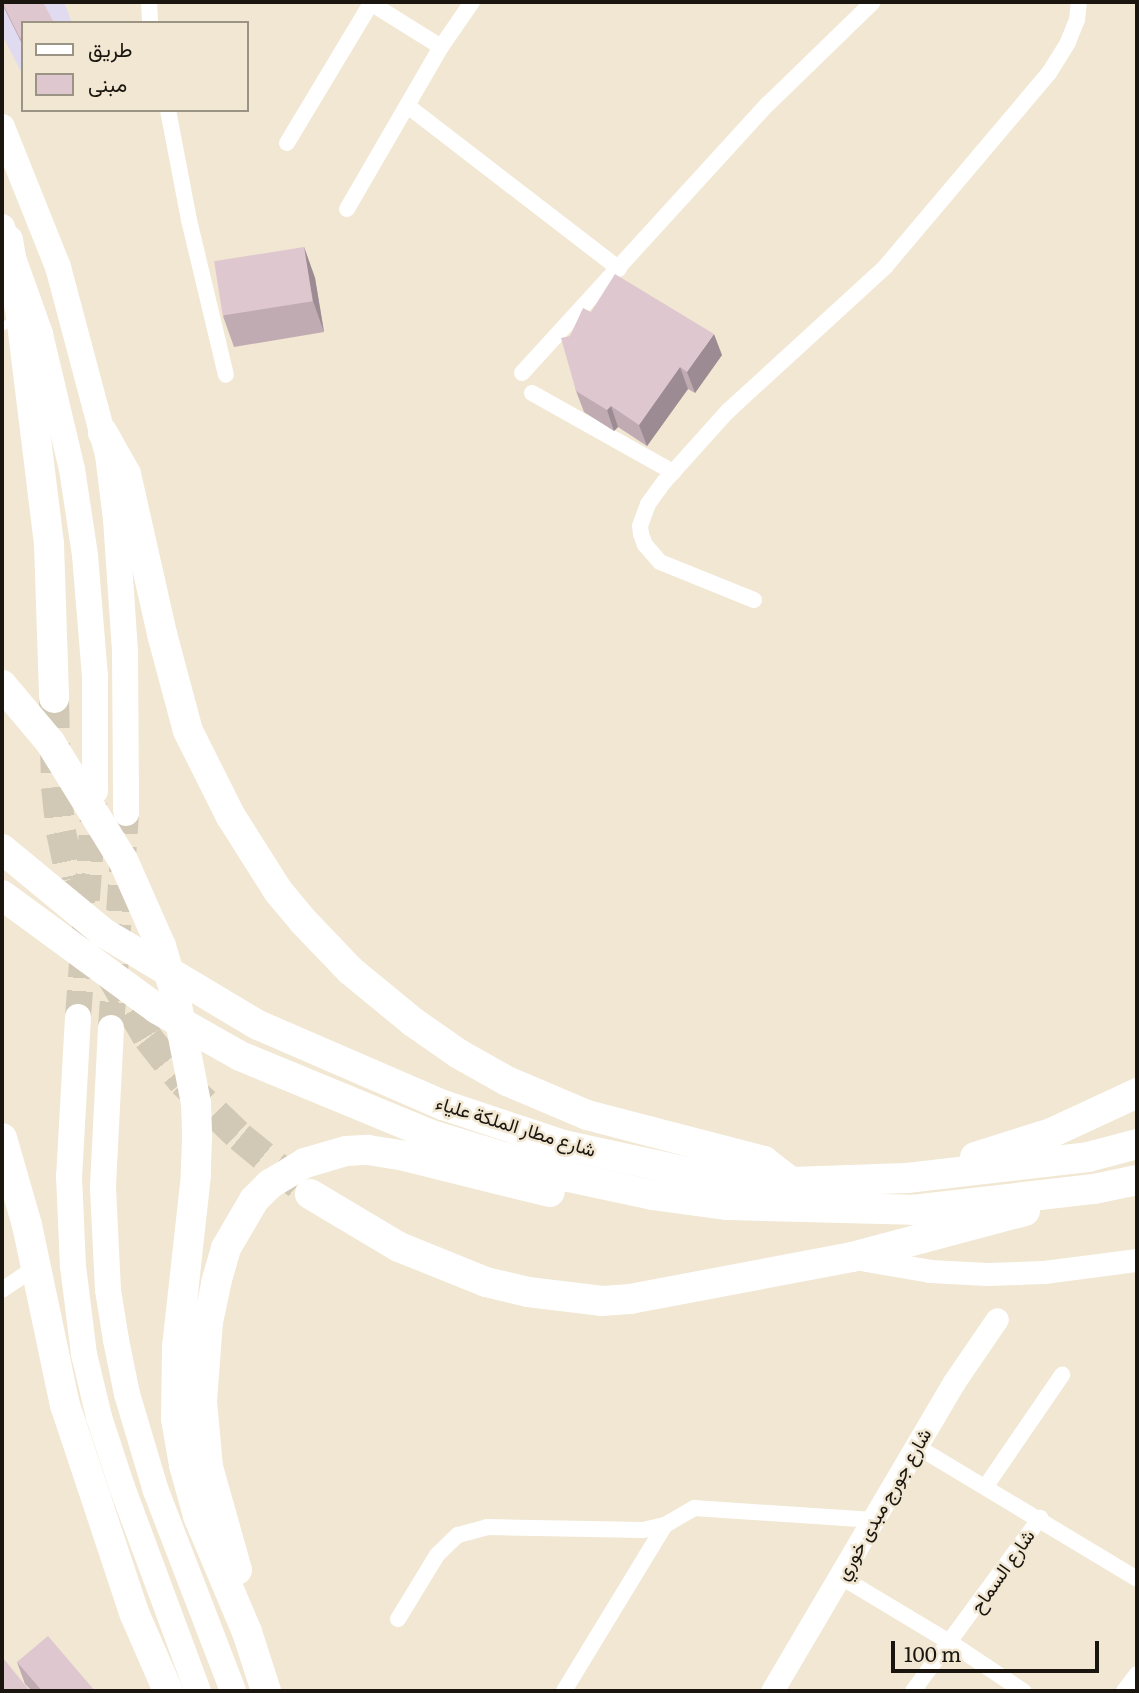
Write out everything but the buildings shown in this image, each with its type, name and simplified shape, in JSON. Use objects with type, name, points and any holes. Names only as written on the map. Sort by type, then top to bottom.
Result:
[{"type":"highway","points":[[5,233],[11,322],[49,544],[54,698]]},
{"type":"highway","points":[[103,433],[126,474],[162,634],[188,731],[230,815],[278,891],[303,922],[351,971],[412,1022],[459,1054],[507,1081],[587,1115],[764,1161],[778,1168],[791,1182]]},
{"type":"highway","points":[[2,685],[50,742],[123,860],[161,946],[174,990],[194,1092],[197,1138],[197,1175],[177,1347],[176,1419],[190,1490],[247,1632],[266,1691]]},
{"type":"highway","name":"شارع مطار الملكة علياء","points":[[2,849],[104,933],[258,1025],[336,1061],[443,1104],[562,1145],[693,1173],[791,1182],[907,1178],[1088,1157],[1137,1144]]},
{"type":"highway","name":"شارع مطار الملكة علياء","points":[[2,895],[157,1009],[240,1056],[432,1135],[615,1189],[727,1205],[912,1210],[1094,1189],[1137,1180]]},
{"type":"highway","points":[[907,1178],[1051,1133],[1137,1093]]},
{"type":"highway","points":[[2,1138],[36,1267],[65,1405],[135,1615],[168,1691]]},
{"type":"highway","points":[[247,1632],[237,1567],[208,1467],[202,1401],[208,1322],[216,1283],[226,1248],[254,1200],[270,1184],[306,1163],[346,1151],[368,1150],[427,1161],[551,1192],[586,1194],[615,1189]]},
{"type":"highway","points":[[310,1194],[399,1247],[440,1265],[496,1284],[567,1298],[631,1299],[852,1257],[1006,1217],[1094,1189]]},
{"type":"main road","points":[[2,127],[58,267],[103,433],[116,519],[125,651],[126,813]]},
{"type":"main road","points":[[5,233],[40,334],[77,496],[95,676],[95,791]]},
{"type":"main road","points":[[78,1017],[69,1188],[73,1266],[84,1354],[99,1417],[122,1487],[198,1691]]},
{"type":"main road","points":[[110,1028],[103,1188],[108,1290],[116,1340],[127,1394],[156,1491],[233,1691]]},
{"type":"street","points":[[149,2],[150,21]]},
{"type":"street","points":[[287,144],[370,2],[441,47]]},
{"type":"street","points":[[347,209],[409,107],[441,47],[472,2]]},
{"type":"street","points":[[522,373],[768,104],[873,2]]},
{"type":"street","points":[[754,600],[669,568],[645,545],[640,526],[656,492],[728,411],[885,267],[1049,73],[1068,42],[1077,20],[1079,2]]},
{"type":"street","points":[[409,107],[619,269]]},
{"type":"street","points":[[168,112],[189,220],[226,375]]},
{"type":"street","points":[[532,393],[673,472]]},
{"type":"street","points":[[852,1257],[930,1271],[987,1274],[1044,1272],[1137,1260]]},
{"type":"street","points":[[2,1290],[36,1267]]},
{"type":"street","name":"شارع جورج مبدى خوري","points":[[772,1691],[916,1446],[997,1319]]},
{"type":"street","points":[[986,1486],[1062,1375]]},
{"type":"street","points":[[916,1446],[1040,1518],[1137,1579]]},
{"type":"street","points":[[398,1619],[437,1555],[458,1535],[487,1527],[643,1530],[665,1525],[694,1508],[874,1520]]},
{"type":"street","name":"شارع السماح","points":[[913,1691],[951,1643],[1040,1518]]},
{"type":"street","points":[[564,1691],[665,1525]]},
{"type":"street","points":[[841,1577],[951,1643],[1023,1691]]},
{"type":"street","points":[[135,1615],[141,1655],[153,1691]]},
{"type":"street","points":[[1124,1691],[1137,1674]]},
{"type":"shaded area","points":[[2,2],[64,2],[71,21],[21,21],[21,71],[2,35]]},
{"type":"tunnel","points":[[54,698],[56,787],[61,832],[71,879],[88,927]]},
{"type":"tunnel","points":[[78,1017],[94,803]]},
{"type":"tunnel","points":[[111,1028],[126,813]]},
{"type":"tunnel","points":[[109,972],[148,1038],[183,1082],[240,1137],[306,1191]]}]
